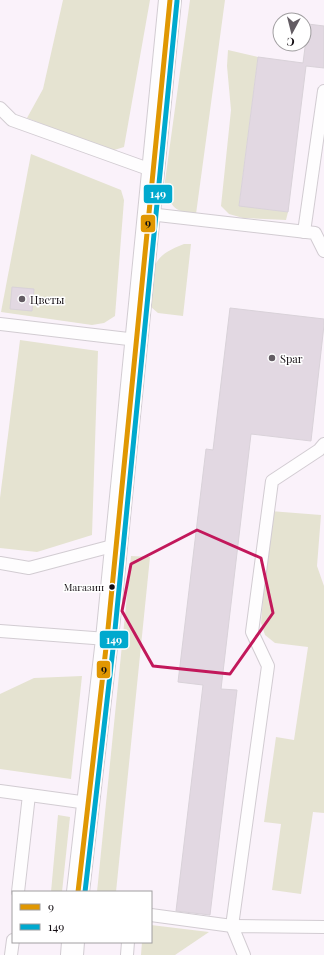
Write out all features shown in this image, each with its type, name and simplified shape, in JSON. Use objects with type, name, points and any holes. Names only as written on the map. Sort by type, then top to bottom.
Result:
[{"type":"main road","points":[[78,891],[107,639],[170,0]]},
{"type":"lane","points":[[324,90],[314,231],[324,251]]},
{"type":"lane","points":[[0,108],[6,120],[154,171]]},
{"type":"lane","points":[[149,214],[314,231]]},
{"type":"lane","points":[[0,324],[137,340]]},
{"type":"lane","points":[[244,955],[232,926],[268,666],[252,632],[272,481],[319,450],[324,444]]},
{"type":"lane","points":[[0,563],[29,568],[116,545]]},
{"type":"lane","points":[[0,631],[107,639]]},
{"type":"lane","points":[[0,791],[88,802]]},
{"type":"lane","points":[[18,891],[30,795]]},
{"type":"lane","points":[[152,915],[232,926],[324,927]]},
{"type":"lane","points":[[11,955],[13,943]]},
{"type":"lane","points":[[127,955],[128,943]]},
{"type":"highlighted area","points":[[197,530],[261,558],[273,613],[230,674],[153,666],[122,611],[131,564]]},
{"type":"shaded area","points":[[63,0],[150,0],[124,147],[111,151],[27,118],[43,89]]},
{"type":"shaded area","points":[[190,0],[225,0],[196,214],[178,210],[172,204],[164,188]]},
{"type":"shaded area","points":[[228,50],[258,57],[239,205],[288,212],[286,220],[243,218],[229,214],[221,206],[231,110],[227,66]]},
{"type":"shaded area","points":[[31,154],[121,190],[124,200],[115,316],[104,323],[92,325],[1,312]]},
{"type":"shaded area","points":[[184,244],[191,244],[183,316],[158,313],[151,307],[155,265],[164,254]]},
{"type":"shaded area","points":[[20,340],[98,351],[92,535],[37,552],[0,548],[0,498]]},
{"type":"shaded area","points":[[270,511],[321,515],[317,566],[324,586],[324,813],[313,812],[301,894],[272,890],[281,824],[264,822],[276,737],[294,740],[308,647],[275,643],[265,635],[261,623]]},
{"type":"shaded area","points":[[131,556],[150,557],[116,891],[97,891]]},
{"type":"shaded area","points":[[82,676],[71,779],[0,769],[0,694],[34,678]]},
{"type":"shaded area","points":[[58,815],[70,817],[62,891],[51,891]]},
{"type":"shaded area","points":[[152,925],[209,932],[175,955],[141,955],[142,943],[152,943]]},
{"type":"building","points":[[312,24],[324,26],[324,68],[306,66],[288,212],[239,206],[258,57],[303,63],[304,52],[312,52]]},
{"type":"building","name":"Цветы","points":[[12,287],[34,289],[32,311],[10,309]]},
{"type":"building","points":[[230,308],[324,319],[324,325],[311,441],[251,434],[221,689],[237,690],[210,915],[176,911],[203,685],[178,682],[206,449],[213,450]]},
{"type":"transit line","name":"9","points":[[78,891],[107,639],[170,0]]},
{"type":"transit line","name":"149","points":[[85,891],[114,640],[177,1]]},
{"type":"place","name":"Цветы","points":[[22,299]]},
{"type":"place","name":"Spar","points":[[272,358]]},
{"type":"place","name":"Магазин","points":[[112,587]]}]
